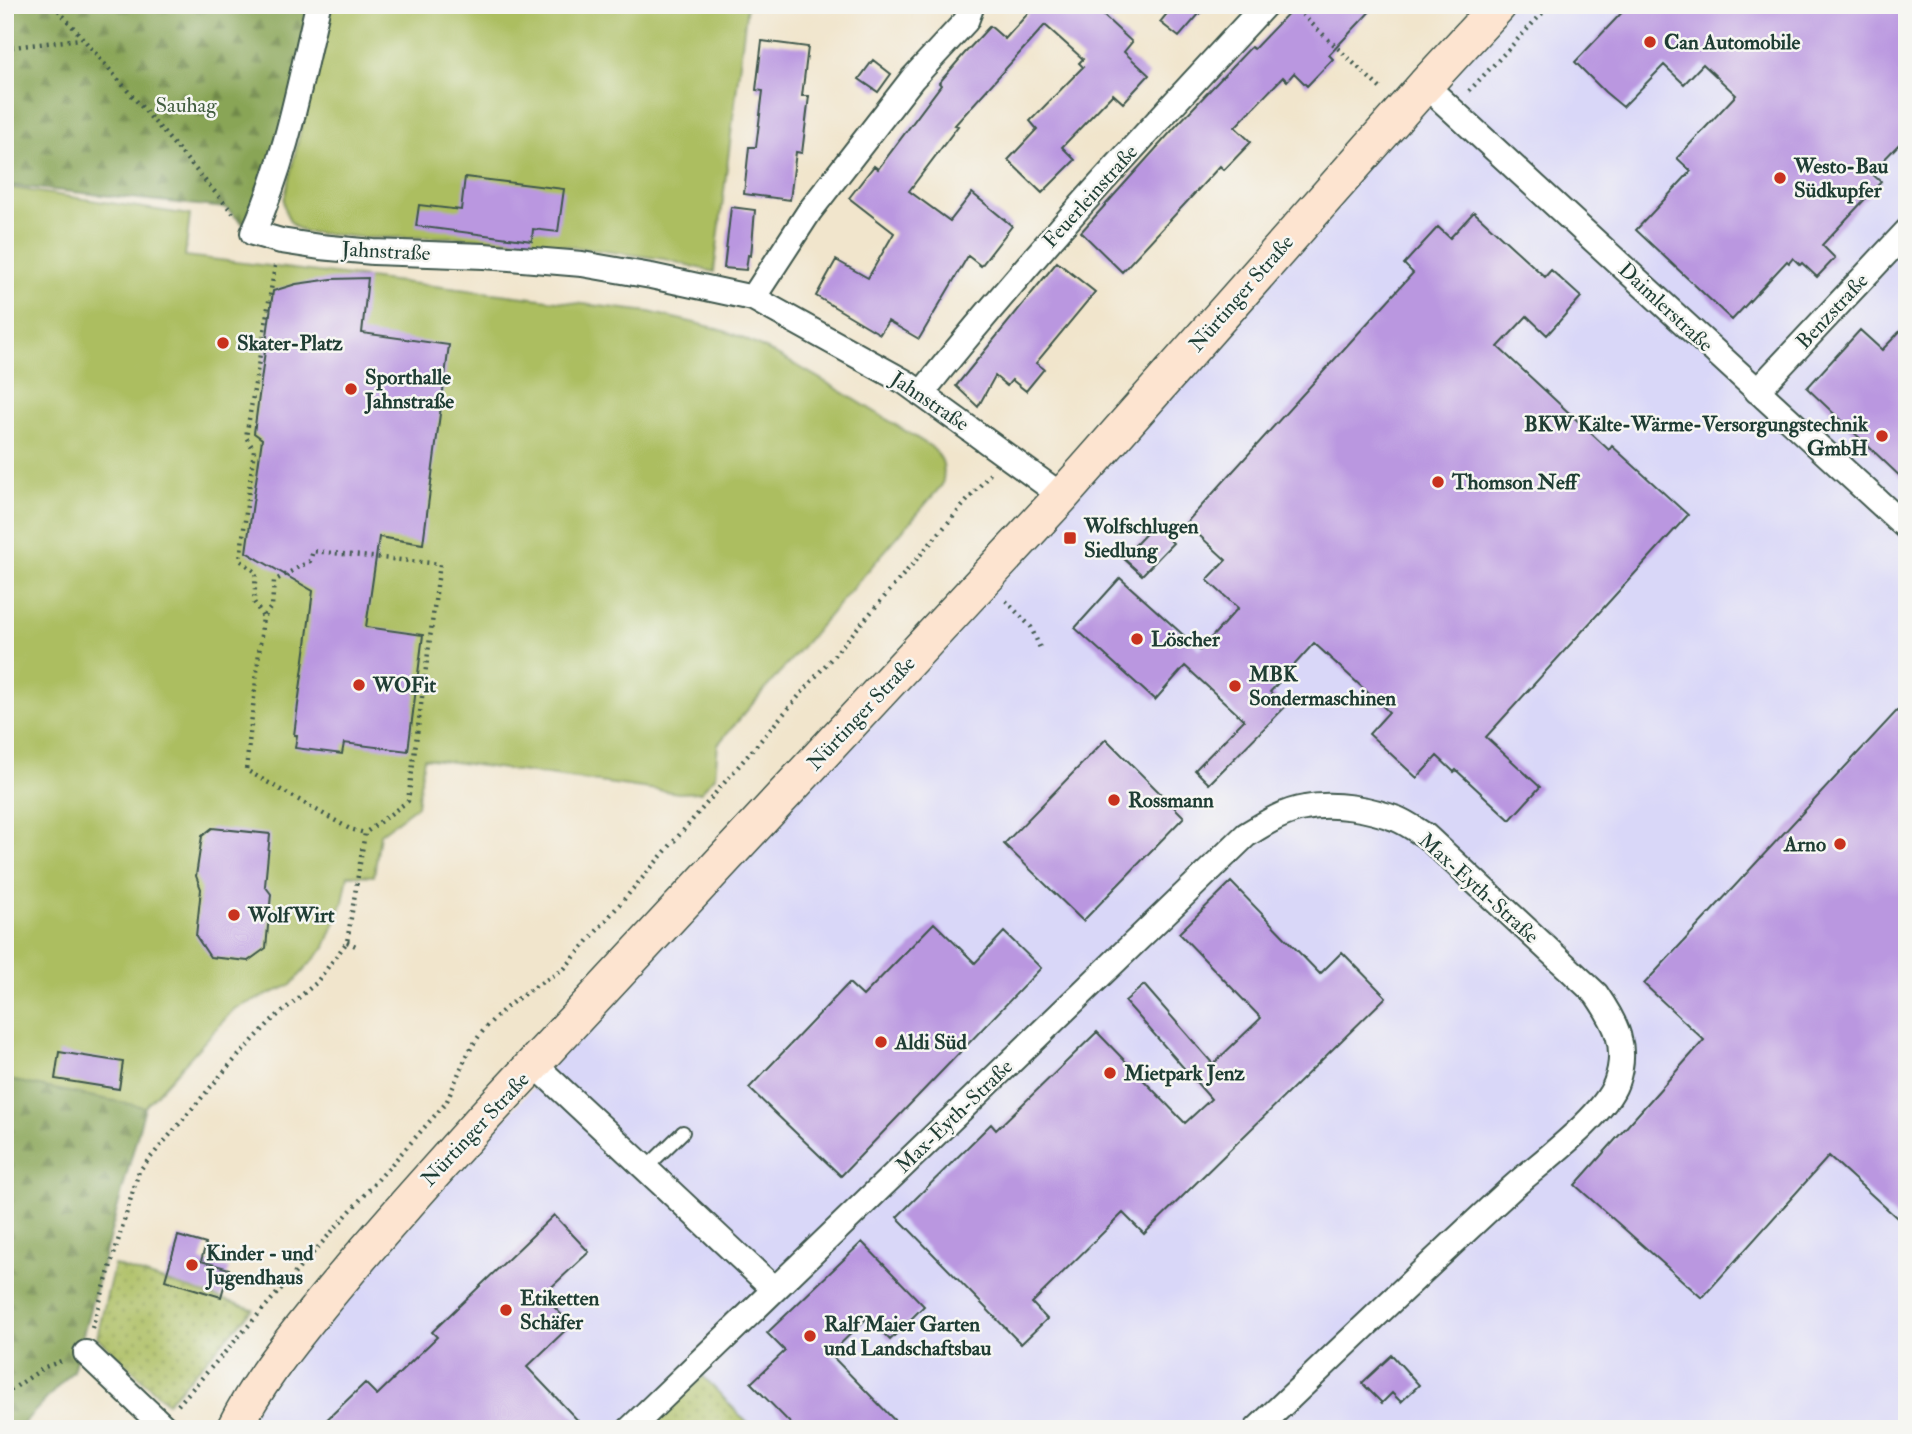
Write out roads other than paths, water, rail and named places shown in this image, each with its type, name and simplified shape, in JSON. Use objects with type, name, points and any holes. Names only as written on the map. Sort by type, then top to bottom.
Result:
[{"type":"main road","name":"Nürtinger Straße","points":[[234,1429],[275,1361],[337,1283],[486,1115],[1062,496],[1499,5]]},
{"type":"street","name":"Jahnstraße","points":[[318,5],[280,163],[269,199],[253,233],[281,242],[373,252],[484,256],[582,264],[753,298],[905,382],[1062,496]]},
{"type":"street","points":[[753,298],[809,212],[913,78],[966,21],[972,5]]},
{"type":"street","name":"Feuerleinstraße","points":[[921,394],[973,329],[1077,209],[1265,5]]},
{"type":"street","name":"Daimlerstraße","points":[[1414,98],[1452,109],[1907,528]]},
{"type":"street","name":"Benzstraße","points":[[1757,391],[1907,231]]},
{"type":"street","name":"Max-Eyth-Straße","points":[[630,1429],[773,1288],[1246,835],[1273,819],[1305,808],[1333,806],[1399,820],[1426,836],[1450,857],[1596,994],[1613,1019],[1621,1044],[1621,1065],[1615,1086],[1597,1112],[1511,1189],[1257,1429]]},
{"type":"street","points":[[534,1064],[773,1288]]},
{"type":"street","points":[[86,1353],[164,1426]]},
{"type":"lane","points":[[646,1167],[683,1132]]},
{"type":"place","name":"Can Automobile","points":[[1650,42]]},
{"type":"place","name":"Westo-Bau Südkupfer","points":[[1780,178]]},
{"type":"place","name":"Skater-Platz","points":[[223,343]]},
{"type":"place","name":"Sporthalle Jahnstraße","points":[[351,389]]},
{"type":"place","name":"BKW Kälte-Wärme-Versorgungstechnik GmbH","points":[[1882,436]]},
{"type":"place","name":"Thomson Neff","points":[[1438,482]]},
{"type":"place","name":"Wolfschlugen Siedlung","points":[[1070,538]]},
{"type":"place","name":"Löscher","points":[[1137,639]]},
{"type":"place","name":"WOFit","points":[[359,685]]},
{"type":"place","name":"MBK Sondermaschinen","points":[[1235,686]]},
{"type":"place","name":"Rossmann","points":[[1114,800]]},
{"type":"place","name":"Arno","points":[[1840,844]]},
{"type":"place","name":"WolfWirt","points":[[234,915]]},
{"type":"place","name":"Aldi Süd","points":[[881,1042]]},
{"type":"place","name":"Mietpark Jenz","points":[[1110,1073]]},
{"type":"place","name":"Kinder - und Jugendhaus","points":[[192,1265]]},
{"type":"place","name":"Etiketten Schäfer","points":[[506,1310]]},
{"type":"place","name":"Ralf Maier Garten und Landschaftsbau","points":[[810,1336]]},
{"type":"park label","name":"Sauhag","points":[[186,105]]}]
